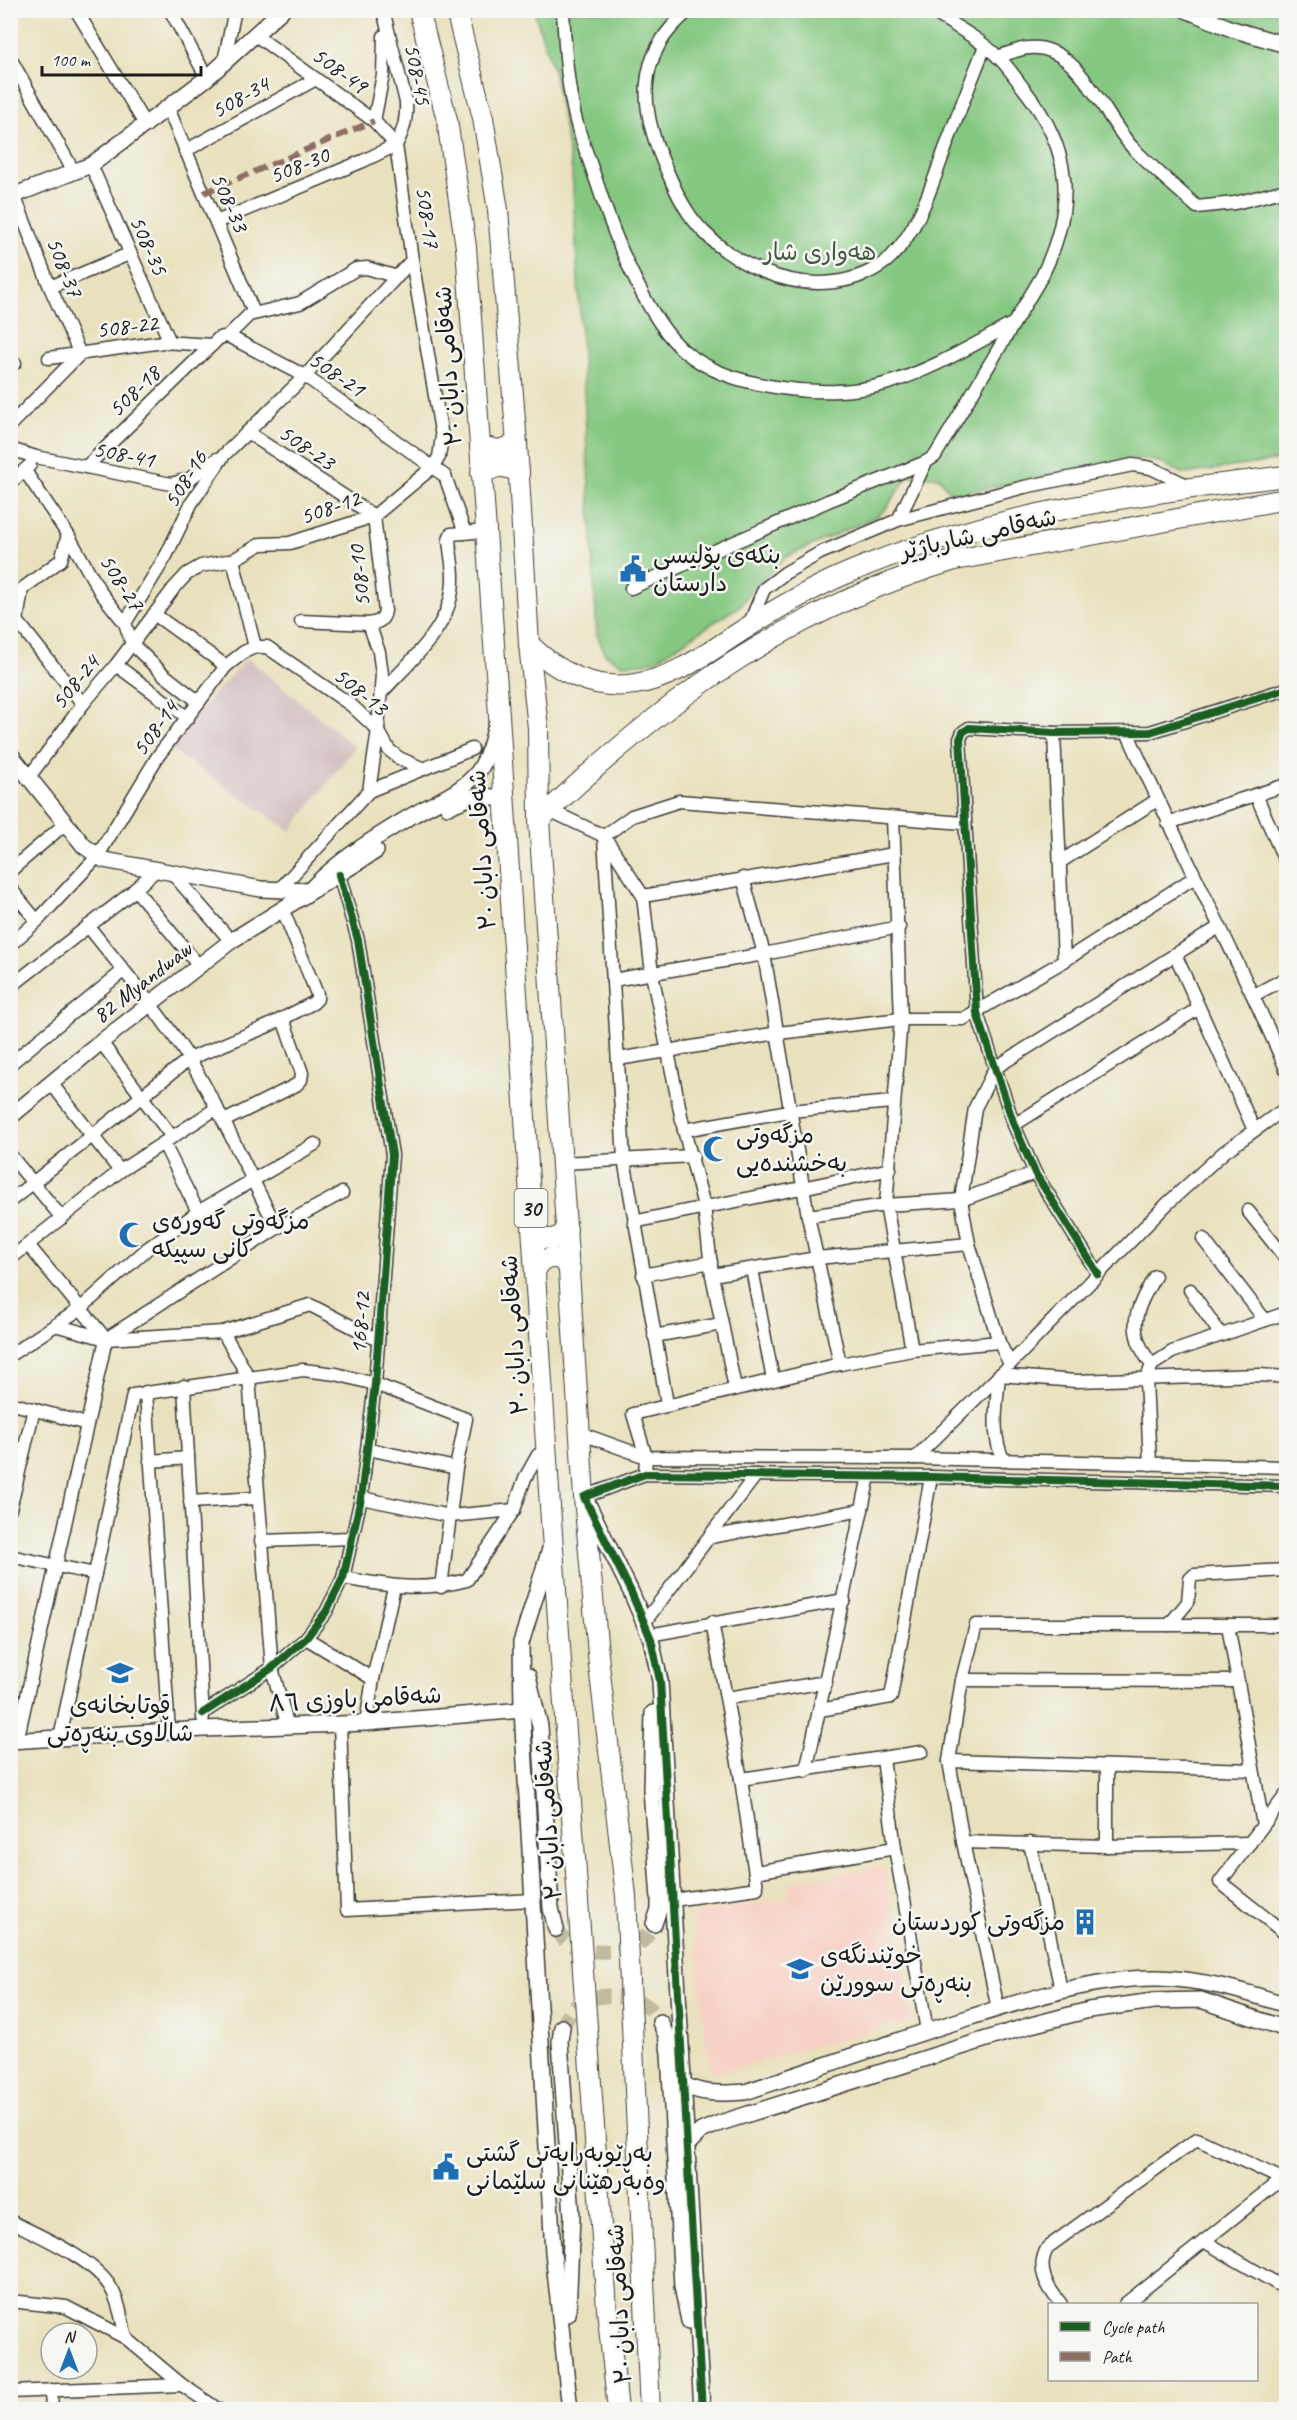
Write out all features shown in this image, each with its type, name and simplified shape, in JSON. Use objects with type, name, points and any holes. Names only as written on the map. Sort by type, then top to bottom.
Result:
[{"type":"main road","name":"شەقامی دابان ٣٠","points":[[419,10],[444,106],[459,190],[466,247],[547,1456],[606,2285],[618,2409]]},
{"type":"main road","name":"شەقامی دابان ٣٠","points":[[456,10],[477,90],[493,171],[518,444],[529,644],[544,815],[562,1163],[582,1434],[584,1497],[599,1665],[626,1896],[650,2409]]},
{"type":"main road","points":[[480,446],[499,450],[518,444]]},
{"type":"main road","points":[[481,473],[500,466],[519,471]]},
{"type":"main road","name":"شەقامی شارباژێر","points":[[529,644],[540,655],[566,672],[594,683],[622,686],[650,681],[667,675],[704,655],[791,601],[848,573],[951,535],[1042,513],[1191,487],[1287,476]]},
{"type":"main road","name":"شەقامی شارباژێر","points":[[544,815],[627,740],[703,682],[795,625],[857,595],[955,560],[1287,499]]},
{"type":"main road","points":[[532,1227],[537,1235],[546,1239],[561,1236],[567,1229]]},
{"type":"main road","points":[[535,1272],[539,1264],[551,1257],[561,1259],[570,1269]]},
{"type":"street","points":[[76,10],[146,126]]},
{"type":"street","points":[[170,10],[207,78]]},
{"type":"street","points":[[224,61],[235,10]]},
{"type":"street","points":[[374,121],[383,75],[385,50],[382,10]]},
{"type":"street","name":"508-45","points":[[382,10],[406,102],[407,116],[404,131],[396,145]]},
{"type":"street","points":[[563,10],[566,63],[578,126],[611,225],[637,282],[655,314],[672,338],[689,356],[713,370],[739,380],[768,386],[805,390],[859,389],[884,385],[939,364],[1013,323]]},
{"type":"street","points":[[690,10],[667,32],[656,49],[649,67],[646,107],[657,150],[685,207],[704,232],[724,249],[751,265],[771,274],[804,283],[846,281],[868,272],[889,259],[904,242],[920,214],[985,46]]},
{"type":"street","points":[[898,519],[926,462],[940,449],[1053,253],[1063,208],[1064,181],[1060,153],[1052,131],[1040,110],[998,57],[930,10]]},
{"type":"street","points":[[1186,10],[1243,32],[1287,45]]},
{"type":"street","points":[[12,196],[91,165],[207,78],[275,13]]},
{"type":"street","name":"508-49","points":[[254,34],[374,121],[396,145]]},
{"type":"street","points":[[998,57],[1031,47],[1062,56],[1086,81],[1132,147],[1197,207],[1235,203],[1287,190]]},
{"type":"street","points":[[10,58],[16,78],[74,172]]},
{"type":"street","name":"508-34","points":[[185,151],[316,79]]},
{"type":"street","name":"508-33","points":[[168,108],[254,313]]},
{"type":"street","name":"508-30","points":[[216,222],[396,145]]},
{"type":"street","name":"508-17","points":[[396,145],[412,260],[442,436],[439,457],[433,467]]},
{"type":"street","name":"508-35","points":[[91,165],[170,342]]},
{"type":"street","name":"508-37","points":[[12,196],[80,354]]},
{"type":"street","points":[[50,287],[129,254]]},
{"type":"street","name":"508-16","points":[[125,623],[166,556],[191,504],[224,455],[305,376],[412,260]]},
{"type":"street","points":[[212,345],[221,337],[228,336],[245,318],[254,313],[300,303],[359,268],[371,268],[397,277]]},
{"type":"street","name":"508-21","points":[[228,336],[305,376],[445,476],[465,533]]},
{"type":"street","name":"508-22","points":[[49,358],[170,342],[212,345]]},
{"type":"street","name":"508-18","points":[[86,467],[212,345]]},
{"type":"street","points":[[10,425],[80,354]]},
{"type":"street","name":"508-23","points":[[247,432],[374,516]]},
{"type":"street","name":"508-41","points":[[10,449],[36,457],[162,483],[180,483],[224,455]]},
{"type":"street","points":[[10,483],[25,471],[36,457]]},
{"type":"street","points":[[631,588],[828,501],[926,462]]},
{"type":"street","points":[[748,627],[764,589],[785,573],[820,553],[898,519],[1024,487],[1133,465],[1151,468],[1191,487]]},
{"type":"street","name":"508-12","points":[[154,614],[187,574],[201,566],[233,560],[261,544],[290,543],[374,516],[433,467]]},
{"type":"street","name":"508-27","points":[[25,471],[68,535],[101,593],[125,623],[132,644],[163,674],[199,702]]},
{"type":"street","name":"508-10","points":[[301,621],[369,624],[380,622],[385,611],[374,516]]},
{"type":"street","points":[[382,692],[433,636],[446,614],[453,578],[449,540],[451,534],[486,531]]},
{"type":"street","points":[[68,535],[61,560],[22,589],[14,616],[83,704]]},
{"type":"street","points":[[233,560],[261,647]]},
{"type":"street","name":"508-27","points":[[154,614],[225,666]]},
{"type":"street","name":"508-24","points":[[29,777],[154,614]]},
{"type":"street","points":[[369,624],[379,652],[382,674],[378,729],[369,791]]},
{"type":"street","name":"508-14","points":[[10,945],[38,921],[97,856],[158,756],[225,666],[244,652],[261,647]]},
{"type":"street","name":"508-13","points":[[261,647],[351,705],[378,729],[389,750],[399,759],[424,769]]},
{"type":"street","points":[[116,665],[188,718]]},
{"type":"street","points":[[1098,1274],[1035,1173],[1014,1125],[977,1013],[960,739],[963,732],[969,728],[1054,733],[1150,732],[1287,689]]},
{"type":"street","points":[[309,891],[340,862],[470,781],[490,750],[499,715]]},
{"type":"street","points":[[1054,733],[1064,961]]},
{"type":"street","points":[[1128,734],[1157,800],[1254,995],[1287,1069]]},
{"type":"street","points":[[278,891],[369,791],[471,749]]},
{"type":"street","points":[[10,754],[84,846],[97,856],[110,862],[155,871],[278,891],[309,891],[464,798],[486,795],[504,801]]},
{"type":"street","points":[[1168,823],[1287,785]]},
{"type":"street","points":[[1256,795],[1282,842],[1287,864]]},
{"type":"street","points":[[1060,862],[1157,800]]},
{"type":"street","points":[[604,836],[632,816],[679,801],[964,823]]},
{"type":"street","points":[[544,815],[604,836],[643,896],[652,974],[684,1130],[693,1156],[704,1206],[712,1269],[735,1388]]},
{"type":"street","points":[[894,818],[901,1019],[886,1205],[912,1350]]},
{"type":"street","points":[[10,871],[66,823]]},
{"type":"street","points":[[604,836],[624,1159],[667,1404]]},
{"type":"street","points":[[643,896],[894,854]]},
{"type":"street","points":[[10,987],[155,871]]},
{"type":"street","points":[[173,874],[231,941]]},
{"type":"street","name":"168-12","points":[[202,1713],[272,1668],[306,1638],[326,1612],[343,1578],[361,1498],[375,1384],[392,1155],[358,940],[339,875]]},
{"type":"street","points":[[618,1059],[667,1053],[778,1033],[901,1019],[963,1019],[1064,961],[1195,877]]},
{"type":"street","points":[[744,878],[764,954],[808,1216],[840,1364]]},
{"type":"street","points":[[10,888],[38,921]]},
{"type":"street","points":[[135,889],[199,966]]},
{"type":"street","name":"82 Myandwaw","points":[[10,1117],[101,1042],[231,941],[309,891]]},
{"type":"street","points":[[10,1201],[189,1059],[283,1019],[317,999],[282,908]]},
{"type":"street","points":[[88,926],[123,971],[152,1003],[189,1059],[224,1121],[277,1228]]},
{"type":"street","points":[[613,980],[764,954],[899,927]]},
{"type":"street","points":[[1010,1364],[999,1342],[969,1244],[961,1200],[975,1108],[995,1068],[1219,927]]},
{"type":"street","points":[[1175,954],[1254,1130]]},
{"type":"street","points":[[10,1064],[123,971]]},
{"type":"street","points":[[1254,995],[1287,978]]},
{"type":"street","points":[[1014,1125],[1199,1008]]},
{"type":"street","points":[[224,1121],[296,1085],[301,1080],[302,1073],[283,1019]]},
{"type":"street","points":[[101,1042],[141,1096],[168,1141],[198,1212]]},
{"type":"street","points":[[51,1083],[120,1171]]},
{"type":"street","points":[[684,1130],[789,1111],[893,1102]]},
{"type":"street","points":[[10,1259],[120,1171],[217,1108]]},
{"type":"street","points":[[915,1458],[999,1376],[1168,1203],[1224,1152],[1287,1108]]},
{"type":"street","points":[[10,1355],[80,1309],[148,1248],[198,1212],[315,1144]]},
{"type":"street","points":[[10,1155],[62,1218]]},
{"type":"street","points":[[562,1163],[693,1156]]},
{"type":"street","points":[[634,1222],[704,1206],[803,1189],[890,1169]]},
{"type":"street","points":[[808,1216],[886,1205],[961,1200],[1035,1173]]},
{"type":"street","points":[[14,1741],[106,1340],[277,1228],[342,1193]]},
{"type":"street","points":[[1248,1211],[1287,1258]]},
{"type":"street","points":[[1203,1239],[1265,1320]]},
{"type":"street","points":[[643,1275],[712,1269],[752,1269],[817,1258],[969,1244]]},
{"type":"street","points":[[28,1245],[106,1340]]},
{"type":"street","points":[[752,1269],[773,1380]]},
{"type":"street","points":[[1152,1365],[1140,1349],[1136,1329],[1138,1306],[1155,1276]]},
{"type":"street","points":[[1190,1290],[1221,1335]]},
{"type":"street","points":[[55,1325],[106,1340],[223,1332],[310,1305],[378,1340]]},
{"type":"street","points":[[1150,1464],[1146,1380],[1152,1365],[1172,1352],[1287,1313]]},
{"type":"street","points":[[654,1336],[722,1324]]},
{"type":"street","points":[[223,1332],[249,1378],[272,1668],[288,1727]]},
{"type":"street","points":[[645,1474],[646,1457],[633,1414],[840,1364],[912,1350],[999,1342]]},
{"type":"street","points":[[60,1737],[133,1395],[303,1370],[336,1374],[375,1384],[466,1419],[456,1468],[441,1587]]},
{"type":"street","points":[[999,1376],[1076,1381],[1260,1375],[1287,1377]]},
{"type":"street","points":[[999,1376],[995,1434],[1004,1461]]},
{"type":"street","points":[[184,1386],[204,1729]]},
{"type":"street","points":[[146,1392],[169,1732]]},
{"type":"street","points":[[10,1403],[87,1424]]},
{"type":"street","points":[[10,1509],[34,1409]]},
{"type":"street","points":[[582,1434],[646,1457],[915,1458],[1287,1467]]},
{"type":"street","points":[[368,1449],[456,1468]]},
{"type":"street","points":[[343,1578],[394,1587],[441,1587],[467,1580],[514,1510],[525,1478],[538,1455],[547,1456]]},
{"type":"street","points":[[150,1461],[188,1458]]},
{"type":"street","points":[[702,2409],[660,1681],[646,1630],[631,1592],[584,1497],[645,1474],[931,1477],[1287,1486]]},
{"type":"street","points":[[646,1630],[756,1475]]},
{"type":"street","points":[[806,1771],[869,1476]]},
{"type":"street","points":[[820,1710],[891,1696],[931,1477]]},
{"type":"street","points":[[190,1502],[257,1498]]},
{"type":"street","points":[[361,1498],[450,1516],[514,1510]]},
{"type":"street","points":[[711,1537],[862,1510]]},
{"type":"street","points":[[261,1541],[352,1538]]},
{"type":"street","points":[[553,1541],[521,1644],[522,1710],[553,2252],[570,2409]]},
{"type":"street","points":[[10,1556],[95,1574]]},
{"type":"street","points":[[1169,1625],[1188,1602],[1190,1579],[1194,1575],[1287,1570]]},
{"type":"street","points":[[366,1723],[373,1679],[394,1587]]},
{"type":"street","points":[[646,1630],[712,1622],[844,1600]]},
{"type":"street","points":[[673,1900],[757,1888],[741,1779],[712,1622]]},
{"type":"street","points":[[998,2009],[963,1842],[949,1761],[962,1680],[976,1625],[1287,1625]]},
{"type":"street","points":[[1228,1625],[1263,1825]]},
{"type":"street","points":[[306,1638],[373,1679]]},
{"type":"street","points":[[521,1644],[540,1726],[551,1908],[556,1929]]},
{"type":"street","points":[[654,1655],[651,1789],[659,1909],[654,1924]]},
{"type":"street","points":[[962,1680],[1238,1681]]},
{"type":"street","points":[[727,1698],[826,1682]]},
{"type":"street","name":"شەقامی باوزی ٨٦","points":[[14,1741],[204,1729],[366,1723],[522,1710]]},
{"type":"street","points":[[340,1724],[347,1910],[533,1900]]},
{"type":"street","points":[[741,1779],[922,1752]]},
{"type":"street","points":[[883,1759],[895,1848],[927,2031]]},
{"type":"street","points":[[949,1761],[1253,1770]]},
{"type":"street","points":[[1107,1766],[1107,1846]]},
{"type":"street","points":[[1286,1933],[1220,1882],[1287,1795]]},
{"type":"street","points":[[963,1842],[1107,1846],[1250,1843]]},
{"type":"street","points":[[1030,1843],[1061,1990]]},
{"type":"street","points":[[754,1872],[895,1848]]},
{"type":"street","points":[[684,2084],[691,2089],[711,2093],[745,2092],[927,2031],[1061,1990],[1130,1978],[1196,1980],[1287,2005]]},
{"type":"street","points":[[1216,2005],[1220,1985]]},
{"type":"street","points":[[687,2145],[701,2131],[720,2123],[1030,2025],[1089,2010],[1154,2001],[1201,2000],[1287,2029]]},
{"type":"street","points":[[660,2022],[666,2034],[669,2053],[682,2286],[701,2386]]},
{"type":"street","points":[[562,2027],[560,2041],[572,2216],[566,2365]]},
{"type":"street","points":[[849,2057],[854,2080]]},
{"type":"street","points":[[1060,2303],[1043,2277],[1042,2259],[1048,2247],[1197,2139],[1285,2180],[1126,2303]]},
{"type":"street","points":[[10,2221],[60,2247],[102,2277],[116,2298],[126,2338]]},
{"type":"street","points":[[1204,2241],[1287,2289]]},
{"type":"street","points":[[10,2301],[66,2307],[126,2338],[182,2385],[219,2409]]},
{"type":"street","points":[[10,2392],[182,2385]]},
{"type":"street","points":[[51,2390],[52,2409]]},
{"type":"shaded area","points":[[247,658],[355,747],[291,831],[166,746]]},
{"type":"shaded area","name":"خوێندنگەی بنەڕەتی سوورێن","points":[[883,1868],[885,1872],[912,2020],[717,2073],[712,2072],[708,2063],[693,1916],[698,1913],[788,1899],[788,1888],[793,1882]]},
{"type":"green space","name":"هەواری شار","points":[[534,11],[1286,11],[1286,459],[1184,474],[1156,461],[1135,459],[961,493],[949,491],[939,477],[908,476],[885,510],[877,516],[786,557],[751,591],[741,605],[656,660],[621,664],[605,654],[597,635],[572,170],[554,73]]},
{"type":"tunnel","points":[[556,1929],[566,1942],[574,1947],[591,1951],[611,1951],[636,1946],[654,1924]]},
{"type":"tunnel","points":[[562,2027],[575,2007],[583,2002],[591,1998],[612,1996],[632,1999],[648,2007],[660,2022]]},
{"type":"marked path","points":[[204,193],[374,121]]},
{"type":"cycle path","points":[[1098,1274],[1035,1173],[1014,1125],[977,1013],[960,739],[963,732],[969,728],[1054,733],[1150,732],[1286,689]]},
{"type":"cycle path","points":[[203,1713],[272,1668],[306,1638],[326,1612],[343,1578],[361,1498],[375,1384],[392,1155],[358,940],[339,875]]},
{"type":"cycle path","points":[[702,2410],[660,1681],[651,1639],[631,1592],[584,1497],[645,1474],[931,1477],[1286,1486]]},
{"type":"place","name":"بنکەی پۆلیسی دارستان","points":[[633,569]]},
{"type":"place","name":"مزگەوتی بەخشندەیی","points":[[716,1149]]},
{"type":"place","name":"مزگەوتی گەورەی کانی سپیکە","points":[[132,1235]]},
{"type":"place","name":"قوتابخانەی شاڵاوی بنەڕەتی","points":[[120,1673]]},
{"type":"place","name":"مزگەوتی کوردستان","points":[[1085,1922]]},
{"type":"place","name":"خوێندنگەی بنەڕەتی سوورێن","points":[[800,1969]]},
{"type":"place","name":"بەڕێوبەرایەتی گشتی وەبەرهێنانی سلێمانی","points":[[446,2167]]}]
